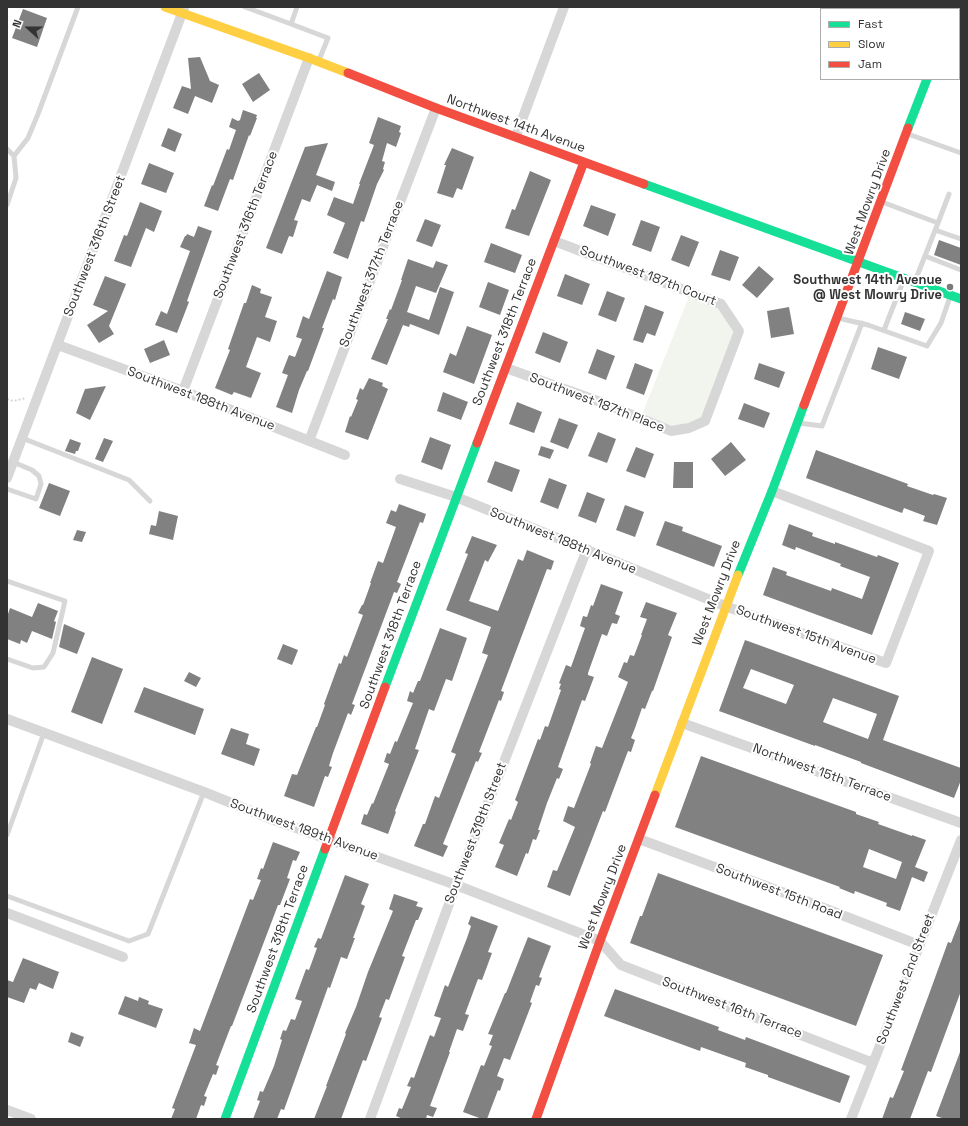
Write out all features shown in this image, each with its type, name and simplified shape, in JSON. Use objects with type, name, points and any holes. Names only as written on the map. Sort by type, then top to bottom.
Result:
[{"type":"street","name":"Northwest 14th Avenue","points":[[165,7],[183,10],[436,108],[961,299]]},
{"type":"street","points":[[516,136],[564,7]]},
{"type":"street","name":"Southwest 316th Street","points":[[7,478],[183,10]]},
{"type":"street","name":"Southwest 316th Terrace","points":[[183,391],[314,60]]},
{"type":"street","name":"West Mowry Drive","points":[[536,1119],[600,941],[725,606],[798,423],[928,80]]},
{"type":"street","name":"Southwest 317th Terrace","points":[[308,441],[436,108]]},
{"type":"street","name":"Southwest 318th Terrace","points":[[226,1119],[456,497],[584,162]]},
{"type":"street","name":"Southwest 187th Court","points":[[554,241],[721,304],[739,331],[705,422],[689,428]]},
{"type":"street","name":"Southwest 188th Avenue","points":[[58,345],[183,391],[345,455]]},
{"type":"street","name":"Southwest 187th Place","points":[[506,368],[606,404],[671,431],[689,428]]},
{"type":"street","name":"Southwest 188th Avenue","points":[[400,479],[456,497],[725,606]]},
{"type":"street","name":"Southwest 15th Avenue","points":[[725,606],[886,663],[929,551],[772,490]]},
{"type":"street","name":"Southwest 319th Street","points":[[370,1119],[456,885],[587,549]]},
{"type":"street","name":"Southwest 189th Avenue","points":[[7,719],[204,792],[271,819],[456,885],[600,941]]},
{"type":"street","name":"Northwest 15th Terrace","points":[[682,723],[961,823]]},
{"type":"street","name":"Southwest 15th Road","points":[[639,839],[919,945]]},
{"type":"street","name":"Southwest 2nd Street","points":[[851,1119],[961,840]]},
{"type":"street","points":[[7,913],[123,957]]},
{"type":"street","name":"Southwest 16th Terrace","points":[[600,941],[621,965],[873,1063]]},
{"type":"street","points":[[7,1110],[32,1119]]},
{"type":"lane","points":[[14,156],[28,138],[78,7]]},
{"type":"lane","points":[[244,7],[328,38],[314,60]]},
{"type":"lane","points":[[290,24],[297,7]]},
{"type":"lane","points":[[907,134],[961,153]]},
{"type":"lane","points":[[7,149],[14,156],[16,178],[7,205]]},
{"type":"lane","points":[[914,282],[949,194]]},
{"type":"lane","points":[[882,202],[938,223]]},
{"type":"lane","points":[[935,230],[961,239]]},
{"type":"lane","points":[[925,256],[961,270]]},
{"type":"lane","points":[[884,330],[905,279]]},
{"type":"lane","points":[[838,318],[862,323],[926,346],[941,323],[951,296]]},
{"type":"lane","points":[[798,423],[822,426],[862,323]]},
{"type":"lane","points":[[22,438],[129,480],[150,501]]},
{"type":"lane","points":[[7,489],[36,500],[41,484],[39,476],[32,470],[13,462]]},
{"type":"lane","points":[[7,581],[65,600],[53,653],[44,667],[33,668],[7,660]]},
{"type":"lane","points":[[7,835],[44,733]]},
{"type":"lane","points":[[7,896],[129,942],[148,934],[204,792]]},
{"type":"path","points":[[7,399],[13,401],[39,395]]},
{"type":"shaded area","points":[[690,294],[720,306],[737,331],[704,420],[671,429],[641,417]]},
{"type":"building","points":[[23,9],[47,18],[37,47],[12,38]]},
{"type":"building","points":[[200,57],[210,81],[219,85],[212,103],[195,96],[188,114],[173,108],[182,86],[191,89],[188,58]]},
{"type":"building","points":[[259,73],[270,90],[253,102],[242,84]]},
{"type":"building","points":[[243,110],[257,115],[257,118],[250,136],[249,135],[233,180],[230,179],[218,211],[204,206],[227,149],[229,150],[236,130],[229,127],[232,118],[238,121],[240,120]]},
{"type":"building","points":[[378,117],[401,126],[399,132],[401,133],[396,147],[387,143],[382,161],[385,162],[384,170],[377,184],[364,222],[361,221],[348,259],[333,253],[345,223],[327,215],[334,197],[353,204],[374,145],[369,143]]},
{"type":"building","points":[[168,128],[182,134],[175,152],[161,146]]},
{"type":"building","points":[[328,143],[316,175],[335,182],[332,191],[317,185],[310,202],[302,199],[294,220],[298,221],[293,237],[289,236],[282,254],[266,248],[305,147]]},
{"type":"building","points":[[452,148],[474,157],[462,190],[457,188],[453,198],[437,193],[446,165],[444,165]]},
{"type":"building","points":[[149,163],[174,173],[166,193],[141,184]]},
{"type":"building","points":[[530,171],[551,180],[529,236],[505,228],[512,209],[515,210]]},
{"type":"building","points":[[140,202],[162,211],[154,232],[146,228],[131,267],[114,261],[124,235],[127,236]]},
{"type":"building","points":[[591,205],[616,214],[608,236],[583,226]]},
{"type":"building","points":[[425,219],[441,225],[432,247],[416,241]]},
{"type":"building","points":[[641,220],[660,227],[651,252],[632,245]]},
{"type":"building","points":[[198,226],[212,231],[187,301],[189,302],[177,333],[155,325],[161,311],[167,314],[190,251],[180,247],[187,234],[194,237]]},
{"type":"building","points":[[681,235],[699,242],[689,267],[671,260]]},
{"type":"building","points":[[939,240],[961,248],[961,265],[934,255]]},
{"type":"building","points":[[491,243],[522,255],[515,273],[484,262]]},
{"type":"building","points":[[720,250],[739,257],[730,281],[711,275]]},
{"type":"building","points":[[408,259],[433,268],[436,261],[448,265],[436,293],[416,286],[407,312],[429,320],[440,287],[454,292],[439,335],[410,324],[409,327],[403,325],[387,365],[371,359],[388,319],[386,319],[390,309],[391,310],[402,280]]},
{"type":"building","points":[[759,266],[774,279],[757,298],[742,285]]},
{"type":"building","points":[[327,271],[342,277],[335,300],[333,299],[322,328],[324,328],[308,371],[299,390],[292,413],[276,407],[288,375],[282,373],[289,355],[295,357],[302,339],[296,337],[303,316],[309,319]]},
{"type":"building","points":[[565,274],[590,284],[582,305],[557,296]]},
{"type":"building","points":[[105,276],[126,284],[109,326],[114,334],[99,343],[87,325],[108,311],[93,305]]},
{"type":"building","points":[[488,282],[509,290],[500,315],[479,307]]},
{"type":"building","points":[[252,285],[261,289],[260,293],[272,297],[265,317],[277,321],[270,342],[257,337],[246,367],[261,373],[251,398],[234,392],[232,395],[215,388],[230,350],[228,349],[244,303],[246,303]]},
{"type":"building","points":[[607,291],[625,298],[616,322],[598,315]]},
{"type":"building","points":[[645,305],[664,312],[655,336],[647,333],[643,343],[633,340]]},
{"type":"building","points":[[789,307],[794,334],[771,338],[767,311]]},
{"type":"building","points":[[905,312],[925,319],[920,331],[901,324]]},
{"type":"building","points":[[467,326],[492,335],[474,384],[443,372],[450,353],[456,356]]},
{"type":"building","points":[[543,332],[568,342],[560,363],[535,353]]},
{"type":"building","points":[[164,340],[170,355],[150,363],[144,349]]},
{"type":"building","points":[[878,347],[907,357],[899,379],[871,369]]},
{"type":"building","points":[[597,349],[615,356],[606,380],[588,373]]},
{"type":"building","points":[[635,363],[653,370],[644,395],[626,388]]},
{"type":"building","points":[[759,363],[785,372],[779,388],[754,379]]},
{"type":"building","points":[[369,378],[383,383],[382,386],[388,389],[368,440],[345,432],[350,416],[351,417],[358,400],[356,399],[360,388],[363,390]]},
{"type":"building","points":[[106,386],[90,420],[76,413],[85,389]]},
{"type":"building","points":[[443,392],[468,402],[461,420],[437,411]]},
{"type":"building","points":[[517,402],[542,412],[534,433],[509,424]]},
{"type":"building","points":[[744,403],[770,413],[764,428],[738,419]]},
{"type":"building","points":[[559,418],[578,425],[568,449],[550,442]]},
{"type":"building","points":[[598,432],[616,439],[607,463],[588,456]]},
{"type":"building","points":[[430,437],[451,445],[442,470],[421,462]]},
{"type":"building","points":[[104,438],[113,441],[103,462],[95,459]]},
{"type":"building","points":[[70,439],[81,443],[75,454],[65,451]]},
{"type":"building","points":[[731,442],[746,460],[725,476],[711,459]]},
{"type":"building","points":[[541,446],[554,450],[550,459],[538,455]]},
{"type":"building","points":[[636,447],[654,454],[645,478],[626,471]]},
{"type":"building","points":[[816,450],[908,484],[907,486],[947,498],[937,525],[923,521],[925,516],[904,508],[902,513],[806,478]]},
{"type":"building","points":[[495,461],[520,470],[512,492],[487,482]]},
{"type":"building","points":[[674,462],[693,462],[693,488],[673,488]]},
{"type":"building","points":[[549,478],[567,485],[558,509],[540,502]]},
{"type":"building","points":[[49,483],[70,491],[60,516],[39,508]]},
{"type":"building","points":[[587,492],[605,499],[596,523],[578,516]]},
{"type":"building","points":[[399,504],[426,514],[423,523],[420,522],[397,582],[401,584],[397,593],[394,592],[352,704],[355,705],[351,715],[348,713],[333,753],[329,766],[332,767],[328,777],[325,776],[314,807],[284,796],[292,774],[297,775],[317,727],[339,663],[341,664],[344,655],[347,657],[363,615],[358,613],[363,605],[378,561],[383,563],[396,527],[386,523],[391,510],[396,512]]},
{"type":"building","points":[[625,505],[644,512],[635,537],[616,530]]},
{"type":"building","points":[[159,511],[178,516],[173,540],[149,534],[151,525],[156,526]]},
{"type":"building","points":[[665,521],[683,527],[682,531],[722,546],[714,567],[656,545]]},
{"type":"building","points":[[789,524],[813,533],[812,536],[835,544],[835,542],[877,557],[878,555],[899,563],[872,635],[763,595],[773,567],[787,572],[786,575],[831,591],[832,588],[862,599],[870,577],[796,547],[795,550],[782,545]]},
{"type":"building","points":[[77,530],[86,532],[82,542],[73,540]]},
{"type":"building","points":[[472,536],[497,545],[488,562],[485,560],[469,601],[498,611],[518,559],[523,561],[527,550],[554,561],[551,570],[547,569],[501,691],[504,692],[501,701],[499,700],[479,752],[482,753],[478,762],[476,761],[443,844],[448,846],[443,857],[414,846],[423,824],[425,824],[435,796],[439,798],[456,754],[451,752],[488,655],[482,653],[491,627],[446,610],[468,554],[465,553]]},
{"type":"building","points":[[601,584],[623,592],[615,614],[620,616],[617,624],[612,623],[607,636],[602,634],[588,673],[588,675],[594,677],[585,701],[582,700],[558,767],[563,769],[559,779],[557,778],[547,803],[536,840],[533,839],[528,854],[526,853],[517,876],[495,867],[504,845],[499,843],[509,819],[511,820],[518,802],[515,800],[538,739],[540,740],[545,726],[548,727],[561,690],[559,689],[561,684],[559,683],[566,665],[571,667],[585,628],[580,626],[583,616],[587,617],[591,605],[593,606]]},
{"type":"building","points":[[646,602],[677,613],[668,635],[672,637],[653,691],[645,709],[642,708],[631,738],[635,740],[631,752],[628,751],[605,812],[603,811],[570,896],[547,887],[553,870],[557,871],[575,827],[563,821],[568,806],[574,808],[591,764],[590,763],[596,746],[602,748],[628,682],[618,677],[624,662],[627,663],[630,655],[634,656],[642,635],[647,619],[640,617]]},
{"type":"building","points":[[38,603],[58,611],[54,621],[56,622],[52,639],[32,631],[27,643],[21,640],[20,644],[7,639],[7,617],[10,608],[32,617]]},
{"type":"building","points":[[64,624],[85,633],[77,654],[59,647]]},
{"type":"building","points":[[440,628],[467,638],[452,681],[446,679],[434,711],[429,709],[415,749],[419,750],[395,811],[396,812],[388,834],[361,824],[364,814],[367,815],[372,803],[373,804],[389,764],[384,762],[387,753],[390,754],[395,741],[397,742],[413,703],[407,701],[410,691],[413,693],[418,681],[420,681]]},
{"type":"building","points":[[745,640],[899,696],[883,740],[961,768],[961,780],[954,798],[861,762],[719,711]],"holes":[[[751,669],[794,685],[786,704],[743,688]],[[833,698],[877,714],[868,739],[823,722]]]},
{"type":"building","points":[[283,644],[298,650],[292,665],[277,659]]},
{"type":"building","points":[[92,657],[123,669],[102,724],[71,712]]},
{"type":"building","points":[[189,672],[201,678],[196,687],[184,681]]},
{"type":"building","points":[[144,687],[204,709],[195,735],[134,712]]},
{"type":"building","points":[[231,728],[249,734],[246,744],[260,749],[254,766],[221,754]]},
{"type":"building","points":[[701,756],[856,812],[856,814],[879,822],[878,824],[926,840],[915,867],[928,872],[924,882],[912,877],[900,911],[886,906],[887,903],[855,891],[854,894],[839,888],[840,887],[675,827]],"holes":[[[869,849],[902,862],[896,879],[863,867]]]},
{"type":"building","points":[[273,842],[300,852],[296,861],[293,860],[287,878],[290,879],[280,905],[278,905],[216,1065],[219,1066],[216,1075],[213,1074],[204,1096],[207,1097],[204,1106],[201,1105],[196,1119],[171,1119],[175,1109],[172,1108],[196,1045],[189,1043],[194,1028],[200,1031],[250,899],[253,900],[261,880],[257,879],[261,868],[263,869]]},
{"type":"building","points":[[658,873],[883,955],[856,1026],[630,943]]},
{"type":"building","points":[[345,875],[369,884],[361,904],[365,906],[353,938],[355,938],[347,959],[341,957],[330,988],[328,987],[284,1110],[281,1109],[277,1119],[253,1119],[260,1101],[257,1100],[260,1091],[263,1092],[274,1066],[282,1040],[280,1039],[283,1030],[286,1031],[291,1019],[295,1020],[302,1001],[295,999],[306,969],[309,970],[317,948],[314,947],[318,938],[321,939]]},
{"type":"building","points":[[394,894],[418,902],[416,906],[423,908],[418,920],[416,920],[402,956],[405,957],[389,1000],[386,999],[379,1017],[382,1018],[366,1061],[363,1060],[341,1119],[314,1119],[368,972],[393,911],[389,909]]},
{"type":"building","points":[[471,916],[498,926],[488,952],[492,953],[482,980],[478,979],[465,1014],[469,1015],[463,1031],[457,1029],[430,1106],[437,1108],[433,1117],[427,1115],[426,1119],[403,1119],[396,1116],[399,1108],[402,1109],[411,1087],[407,1086],[411,1077],[414,1078],[430,1035],[434,1037],[441,1018],[434,1016],[445,985],[448,987],[467,938],[471,926],[468,924]]},
{"type":"building","points":[[960,920],[961,991],[931,1072],[928,1071],[910,1119],[882,1119],[890,1097],[893,1098],[904,1071],[901,1070],[948,942],[951,943]]},
{"type":"building","points":[[528,937],[551,946],[539,977],[542,978],[539,986],[536,985],[530,1002],[532,1003],[510,1060],[504,1058],[497,1076],[504,1079],[500,1091],[498,1090],[487,1119],[482,1119],[463,1112],[481,1065],[484,1066],[492,1046],[489,1045],[493,1035],[488,1034]]},
{"type":"building","points":[[23,958],[59,972],[53,989],[39,983],[36,990],[30,988],[24,1003],[7,997],[7,980],[13,982]]},
{"type":"building","points":[[615,989],[719,1027],[718,1030],[745,1040],[746,1037],[850,1076],[840,1103],[768,1077],[768,1075],[745,1067],[746,1063],[701,1047],[700,1051],[604,1016]]},
{"type":"building","points":[[125,996],[138,1001],[139,997],[149,1001],[148,1004],[163,1009],[156,1028],[118,1014]]},
{"type":"building","points":[[71,1032],[84,1037],[80,1047],[68,1042]]},
{"type":"building","points":[[960,1052],[961,1119],[945,1119],[936,1116]]},
{"type":"traffic: fast","points":[[908,128],[927,80]]},
{"type":"traffic: fast","points":[[644,184],[961,299]]},
{"type":"traffic: fast","points":[[738,575],[772,491],[804,405]]},
{"type":"traffic: fast","points":[[385,687],[477,443]]},
{"type":"traffic: fast","points":[[225,1119],[325,849]]},
{"type":"traffic: slow","points":[[165,7],[348,73]]},
{"type":"traffic: slow","points":[[655,795],[738,575]]},
{"type":"traffic: jam","points":[[348,73],[436,108],[644,184]]},
{"type":"traffic: jam","points":[[804,405],[908,128]]},
{"type":"traffic: jam","points":[[477,443],[584,162]]},
{"type":"traffic: jam","points":[[325,849],[385,687]]},
{"type":"traffic: jam","points":[[536,1119],[600,941],[655,795]]},
{"type":"place","name":"Southwest 14th Avenue @ West Mowry Drive","points":[[950,287]]}]
